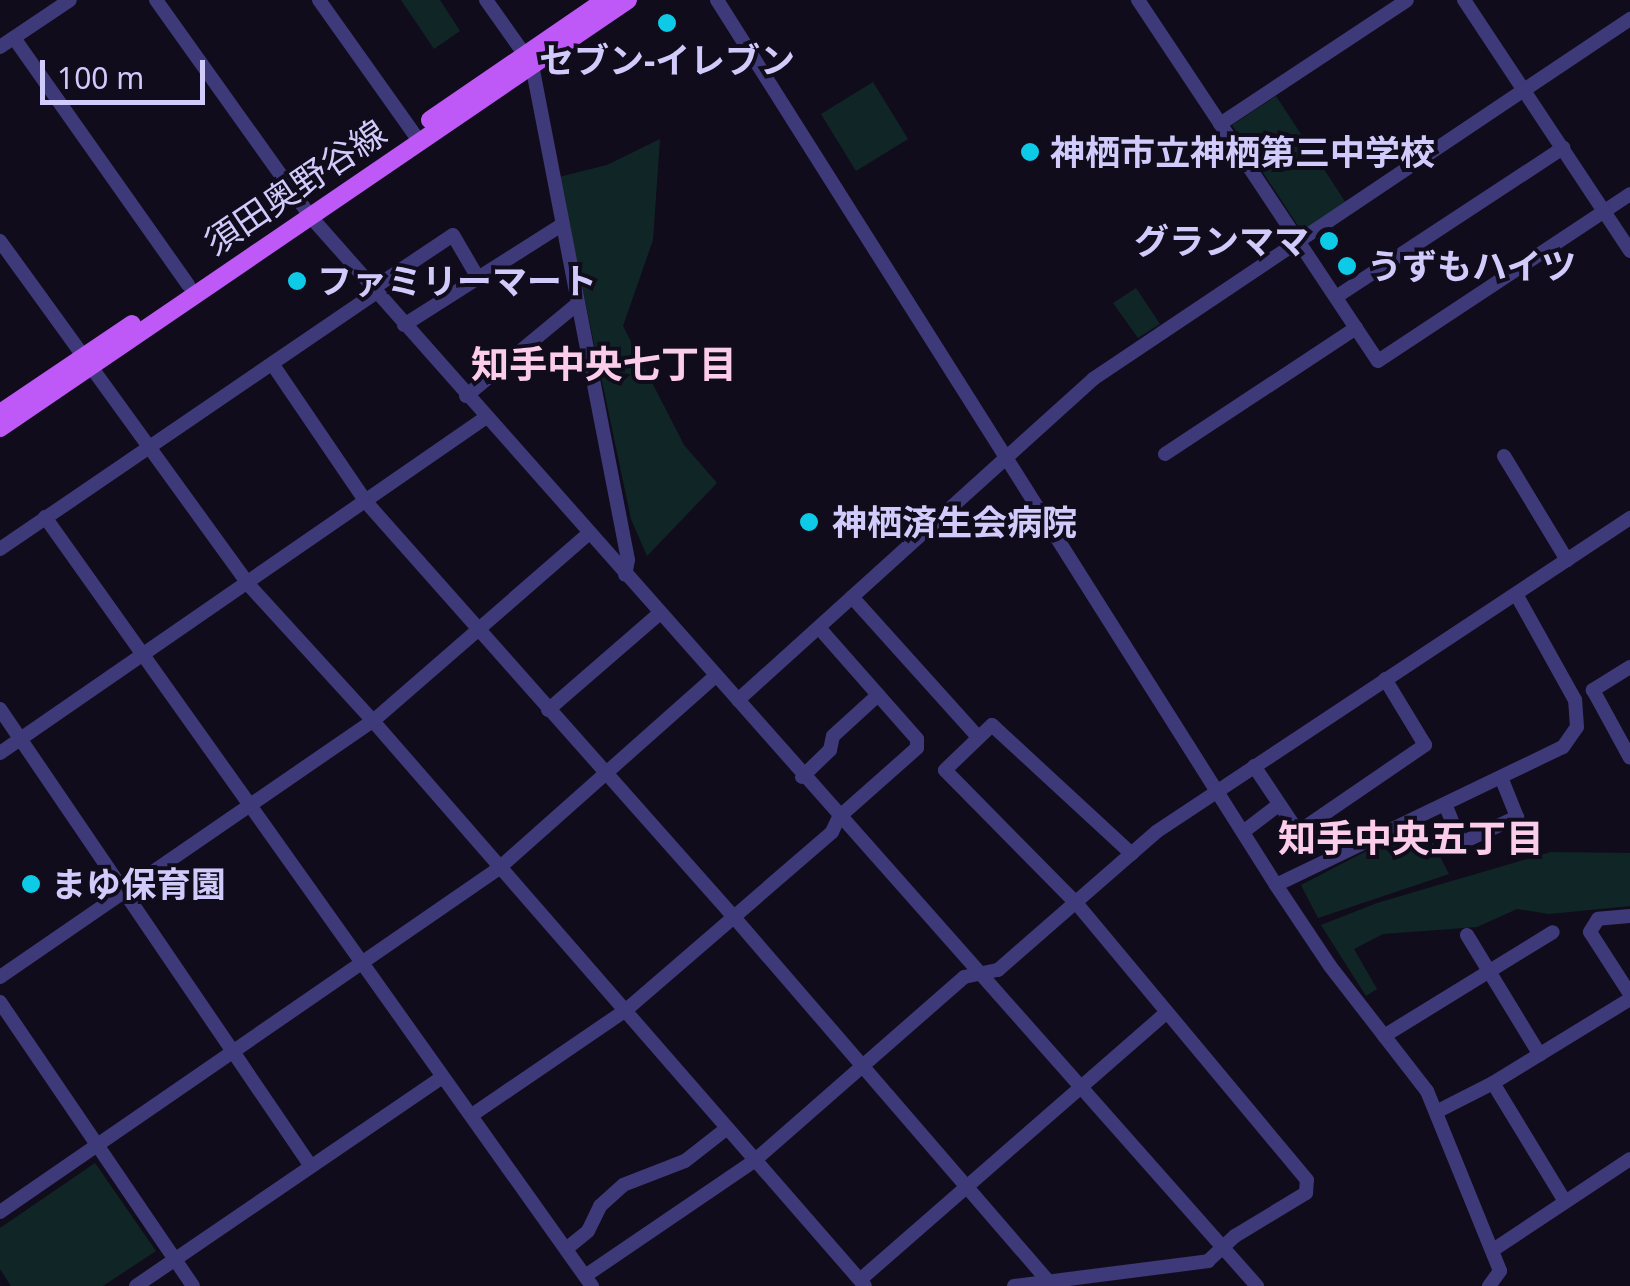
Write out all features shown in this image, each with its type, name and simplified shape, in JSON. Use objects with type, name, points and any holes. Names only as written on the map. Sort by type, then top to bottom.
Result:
[{"type":"main road","name":"須田奥野谷線","points":[[0,413],[89,360],[416,137],[528,60],[605,0]]},
{"type":"main road","name":"須田奥野谷線","points":[[528,60],[628,0]]},
{"type":"main road","name":"須田奥野谷線","points":[[0,428],[188,285],[306,212]]},
{"type":"street","points":[[0,47],[70,0]]},
{"type":"street","points":[[156,0],[306,212],[1256,1286]]},
{"type":"street","points":[[319,0],[416,137]]},
{"type":"street","points":[[486,0],[528,60],[628,560],[625,575]]},
{"type":"street","points":[[717,0],[1276,885],[1426,1091],[1500,1271],[1510,1286]]},
{"type":"street","points":[[1220,124],[1407,0]]},
{"type":"street","points":[[1464,0],[1630,251]]},
{"type":"street","points":[[1142,2],[1378,361],[1630,194]]},
{"type":"street","points":[[738,700],[1093,379],[1630,19]]},
{"type":"street","points":[[14,38],[188,285]]},
{"type":"street","points":[[1336,296],[1563,148]]},
{"type":"street","points":[[404,325],[560,226]]},
{"type":"street","points":[[0,548],[273,365],[452,235],[477,276]]},
{"type":"street","points":[[0,241],[248,584],[373,721],[498,869],[863,1283],[966,1184],[1166,1013]]},
{"type":"street","points":[[466,396],[576,305]]},
{"type":"street","points":[[1165,454],[1356,328]]},
{"type":"street","points":[[273,365],[366,502],[733,916],[1048,1282]]},
{"type":"street","points":[[0,753],[485,418]]},
{"type":"street","points":[[1504,456],[1567,560]]},
{"type":"street","points":[[46,517],[589,1281],[754,1161],[964,977],[981,977],[998,970],[1156,832],[1630,518]]},
{"type":"street","points":[[0,976],[373,721],[588,534]]},
{"type":"street","points":[[1276,885],[1563,747],[1576,726],[1575,700],[1516,594]]},
{"type":"street","points":[[852,598],[978,737]]},
{"type":"street","points":[[548,710],[660,614]]},
{"type":"street","points":[[472,1115],[626,1010],[832,832],[839,817],[917,748],[917,739],[819,628]]},
{"type":"street","points":[[1630,667],[1593,690],[1630,758]]},
{"type":"street","points":[[0,1212],[498,869],[715,676]]},
{"type":"street","points":[[1254,766],[1277,806],[1298,832],[1425,745],[1384,678]]},
{"type":"street","points":[[802,776],[830,750],[833,736],[878,695]]},
{"type":"street","points":[[0,709],[310,1165]]},
{"type":"street","points":[[1014,1286],[1208,1261],[1235,1236],[1306,1193],[1307,1180],[1075,902],[945,770],[992,725],[1132,854]]},
{"type":"street","points":[[1445,804],[1462,843],[1504,824],[1518,817],[1501,777]]},
{"type":"street","points":[[1244,832],[1277,806]]},
{"type":"street","points":[[1436,1112],[1493,1083],[1630,996],[1590,932],[1598,920],[1630,916]]},
{"type":"street","points":[[1384,1036],[1553,932]]},
{"type":"street","points":[[1467,935],[1540,1054]]},
{"type":"street","points":[[0,1002],[193,1286]]},
{"type":"street","points":[[136,1286],[442,1077]]},
{"type":"street","points":[[1493,1083],[1564,1200]]},
{"type":"street","points":[[566,1249],[588,1231],[600,1206],[624,1186],[684,1161],[726,1129]]},
{"type":"street","points":[[1492,1250],[1630,1159]]},
{"type":"street","points":[[1490,1286],[1500,1271]]},
{"type":"green space","points":[[401,0],[440,0],[460,31],[434,49]]},
{"type":"green space","points":[[873,82],[908,139],[856,171],[821,114]]},
{"type":"green space","points":[[1276,96],[1346,203],[1302,232],[1232,125]]},
{"type":"green space","points":[[660,139],[653,240],[623,326],[684,445],[717,483],[647,556],[631,519],[559,177],[607,165]]},
{"type":"green space","points":[[1136,288],[1160,324],[1138,338],[1113,303]]},
{"type":"green space","points":[[1422,822],[1449,874],[1318,918],[1301,885]]},
{"type":"green space","points":[[1551,852],[1630,853],[1630,906],[1549,914],[1517,909],[1477,927],[1383,934],[1354,949],[1377,989],[1366,996],[1321,925],[1377,903]]},
{"type":"green space","points":[[95,1163],[156,1251],[103,1286],[11,1286],[0,1269],[0,1228]]},
{"type":"place","name":"セブン-イレブン","points":[[667,23]]},
{"type":"place","name":"神栖市立神栖第三中学校","points":[[1030,152]]},
{"type":"place","name":"グランママ","points":[[1329,241]]},
{"type":"place","name":"うずもハイツ","points":[[1347,266]]},
{"type":"place","name":"ファミリーマート","points":[[297,281]]},
{"type":"place","name":"神栖済生会病院","points":[[809,522]]},
{"type":"place","name":"まゆ保育園","points":[[31,884]]},
{"type":"district","name":"知手中央七丁目","points":[[604,364]]},
{"type":"district","name":"知手中央五丁目","points":[[1411,838]]}]
